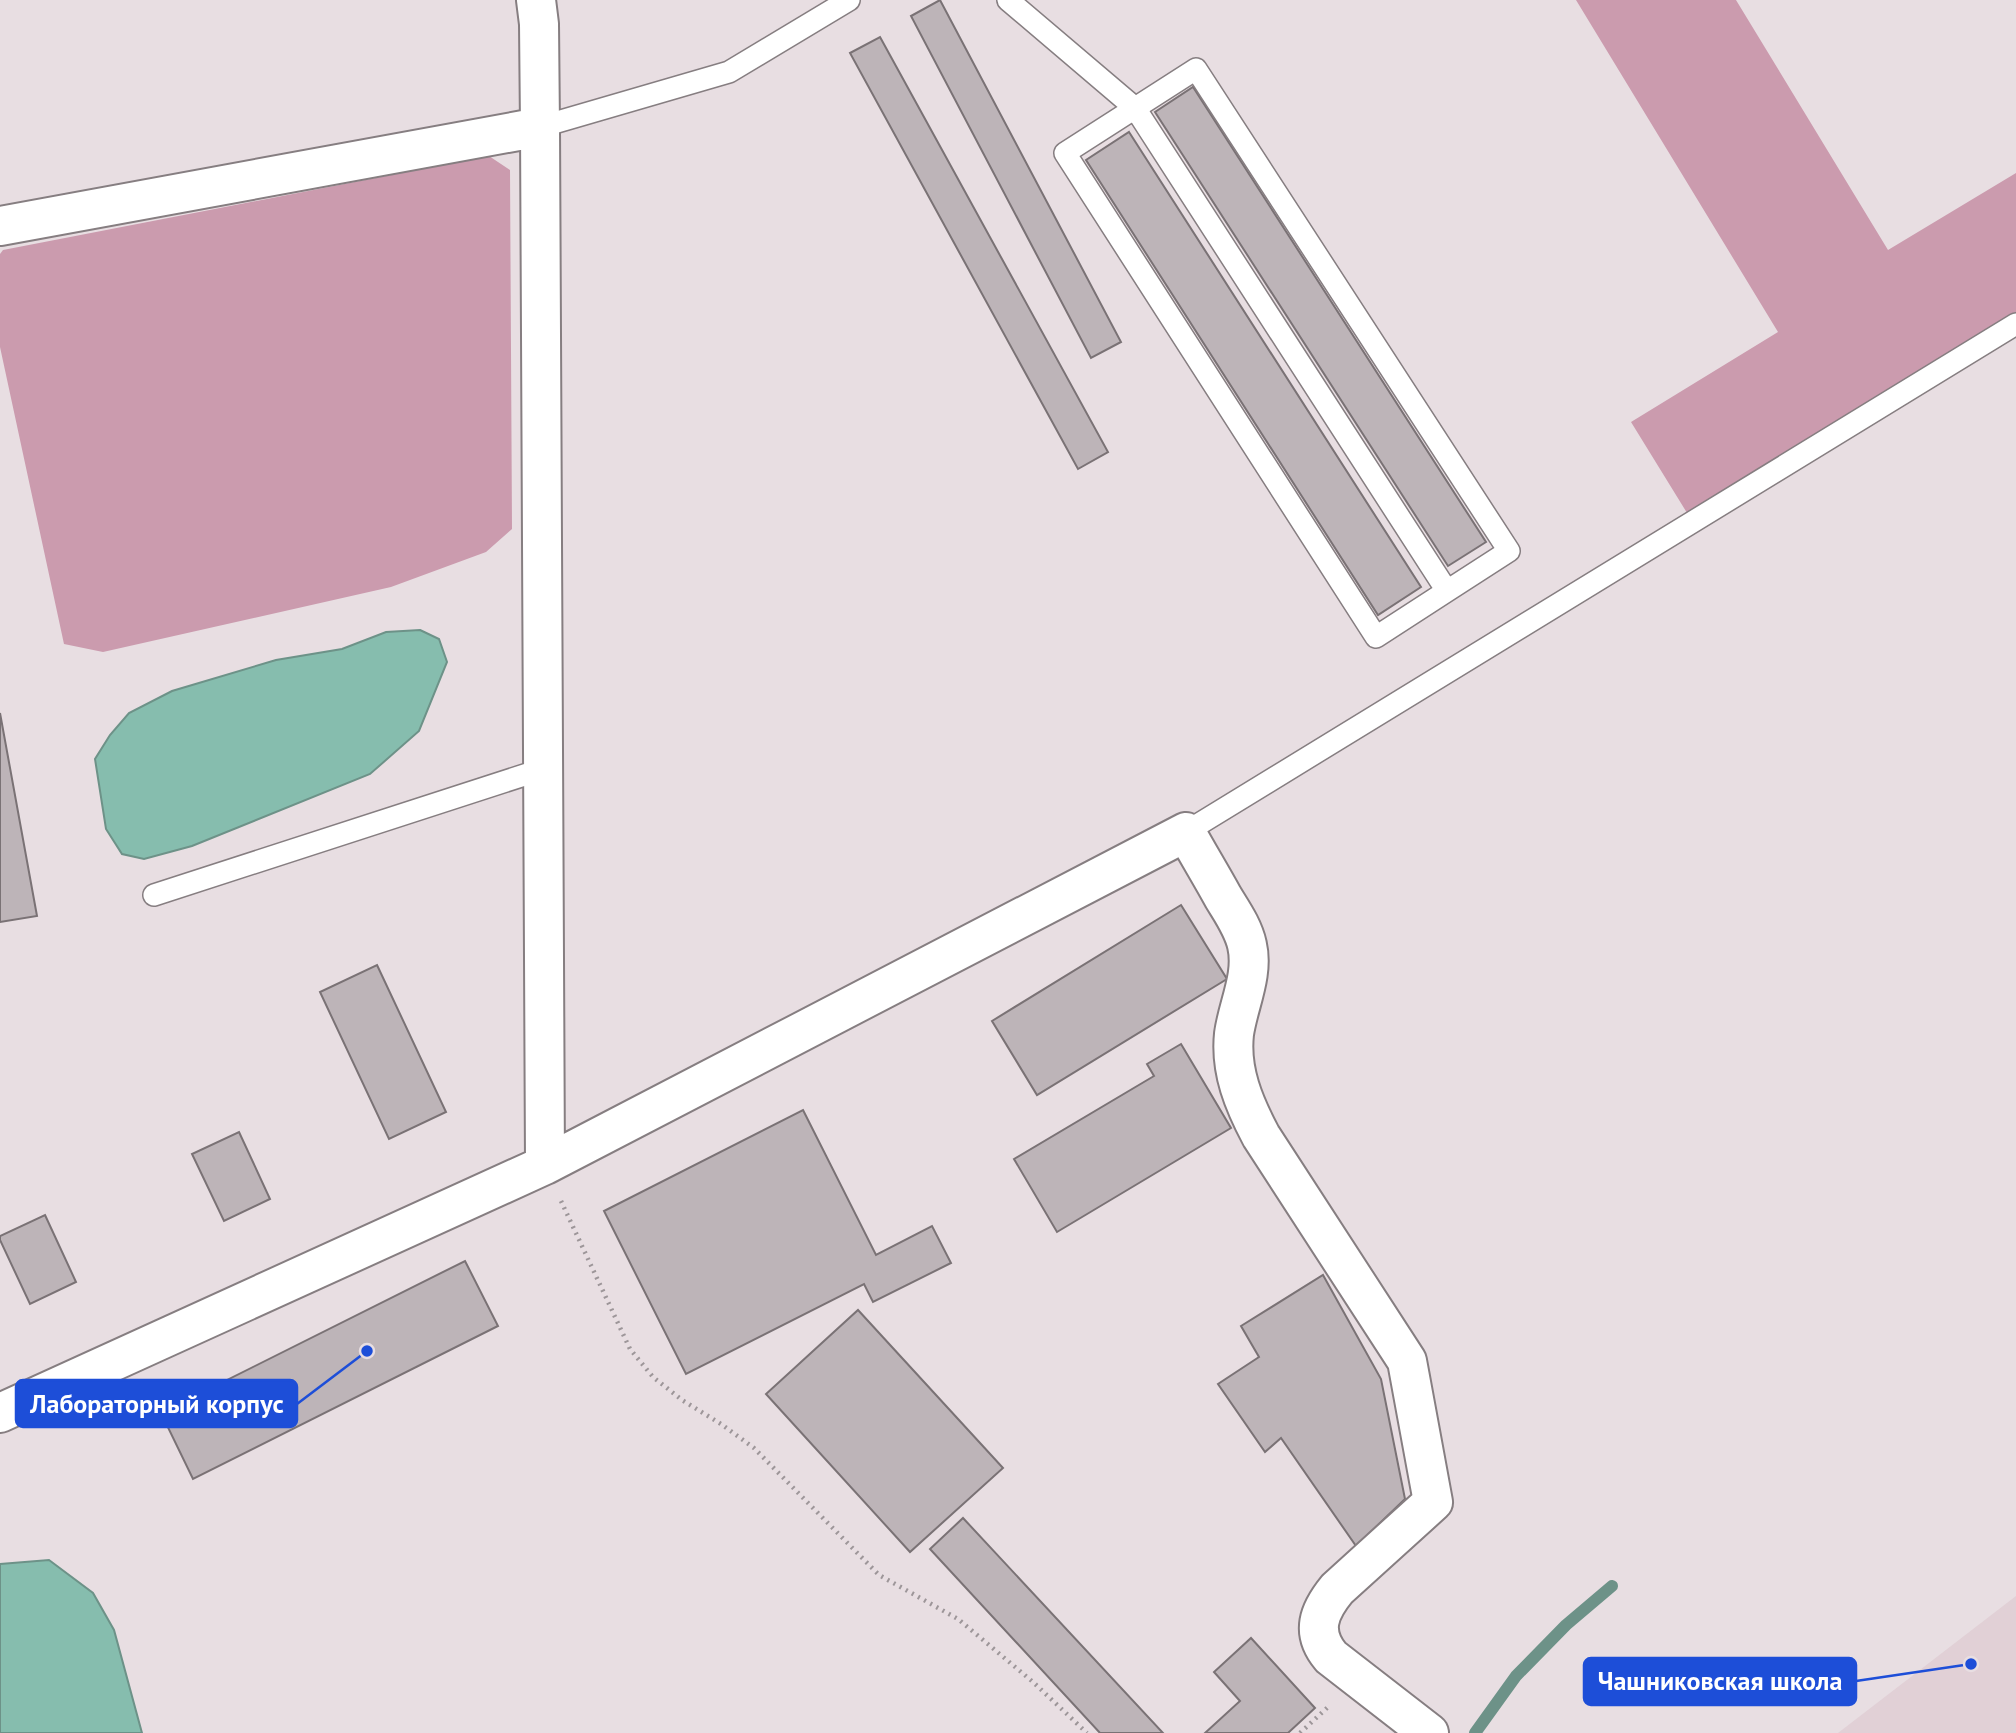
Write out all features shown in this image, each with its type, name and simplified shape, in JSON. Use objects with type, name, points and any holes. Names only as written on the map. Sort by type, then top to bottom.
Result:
[{"type":"street","points":[[536,0],[539,24],[540,127],[545,1165]]},
{"type":"street","points":[[0,226],[540,127]]},
{"type":"street","points":[[0,1413],[545,1165],[1185,832],[1240,927],[1247,945],[1249,962],[1233,1050],[1235,1070],[1244,1102],[1261,1136],[1407,1361],[1433,1503],[1327,1601],[1319,1622],[1322,1642],[1331,1657],[1429,1733]]},
{"type":"lane","points":[[540,127],[729,72],[849,0]]},
{"type":"lane","points":[[1008,0],[1135,108],[1447,591]]},
{"type":"lane","points":[[1196,69],[1509,551],[1447,591],[1376,638],[1065,153],[1196,69]]},
{"type":"lane","points":[[1185,832],[2016,324]]},
{"type":"lane","points":[[153,895],[543,769]]},
{"type":"path","points":[[545,1165],[631,1349],[653,1377],[682,1400],[754,1448],[879,1574],[958,1619],[1033,1682],[1087,1733]]},
{"type":"shaded area","points":[[1576,0],[1736,0],[1888,250],[2016,173],[2016,324],[1692,521],[1631,422],[1778,332]]},
{"type":"shaded area","points":[[489,156],[510,170],[512,529],[486,552],[391,587],[103,652],[64,644],[0,347],[0,254],[3,250]]},
{"type":"shaded area","points":[[420,630],[439,639],[447,662],[419,731],[370,774],[192,846],[144,859],[122,854],[106,829],[95,759],[110,735],[129,713],[172,691],[276,660],[342,649],[386,632]]},
{"type":"shaded area","points":[[49,1560],[93,1593],[114,1630],[142,1733],[0,1733],[0,1564]]},
{"type":"shaded area","points":[[2016,1596],[2016,1733],[1838,1733]]},
{"type":"building","points":[[940,0],[1121,342],[1091,358],[911,16]]},
{"type":"building","points":[[880,37],[1108,452],[1078,469],[850,53]]},
{"type":"building","points":[[1193,87],[1486,542],[1448,566],[1155,112]]},
{"type":"building","points":[[1129,132],[1421,587],[1378,615],[1086,160]]},
{"type":"building","points":[[0,713],[37,916],[0,922]]},
{"type":"building","points":[[1181,905],[1227,979],[1037,1095],[992,1021]]},
{"type":"building","points":[[377,965],[446,1112],[389,1139],[320,992]]},
{"type":"building","points":[[1181,1044],[1231,1128],[1057,1232],[1014,1159],[1154,1076],[1147,1064]]},
{"type":"building","points":[[803,1110],[876,1255],[932,1226],[951,1263],[873,1302],[864,1284],[686,1374],[604,1211]]},
{"type":"building","points":[[239,1132],[270,1199],[224,1221],[192,1154]]},
{"type":"building","points":[[45,1215],[76,1282],[30,1304],[0,1236]]},
{"type":"building","points":[[465,1261],[498,1326],[193,1479],[161,1413]]},
{"type":"building","points":[[1323,1275],[1381,1379],[1405,1499],[1356,1546],[1281,1438],[1265,1452],[1218,1384],[1259,1357],[1241,1326]]},
{"type":"building","points":[[858,1310],[1003,1468],[910,1552],[766,1394]]},
{"type":"building","points":[[963,1518],[1163,1733],[1100,1733],[930,1549]]},
{"type":"building","points":[[1251,1638],[1315,1708],[1288,1733],[1205,1733],[1240,1701],[1214,1672]]},
{"type":"waterway","points":[[1475,1733],[1516,1676],[1566,1625],[1612,1586]]},
{"type":"place","name":"Лабораторный корпус","points":[[367,1351]]},
{"type":"place","name":"Чашниковская школа","points":[[1971,1664]]}]
